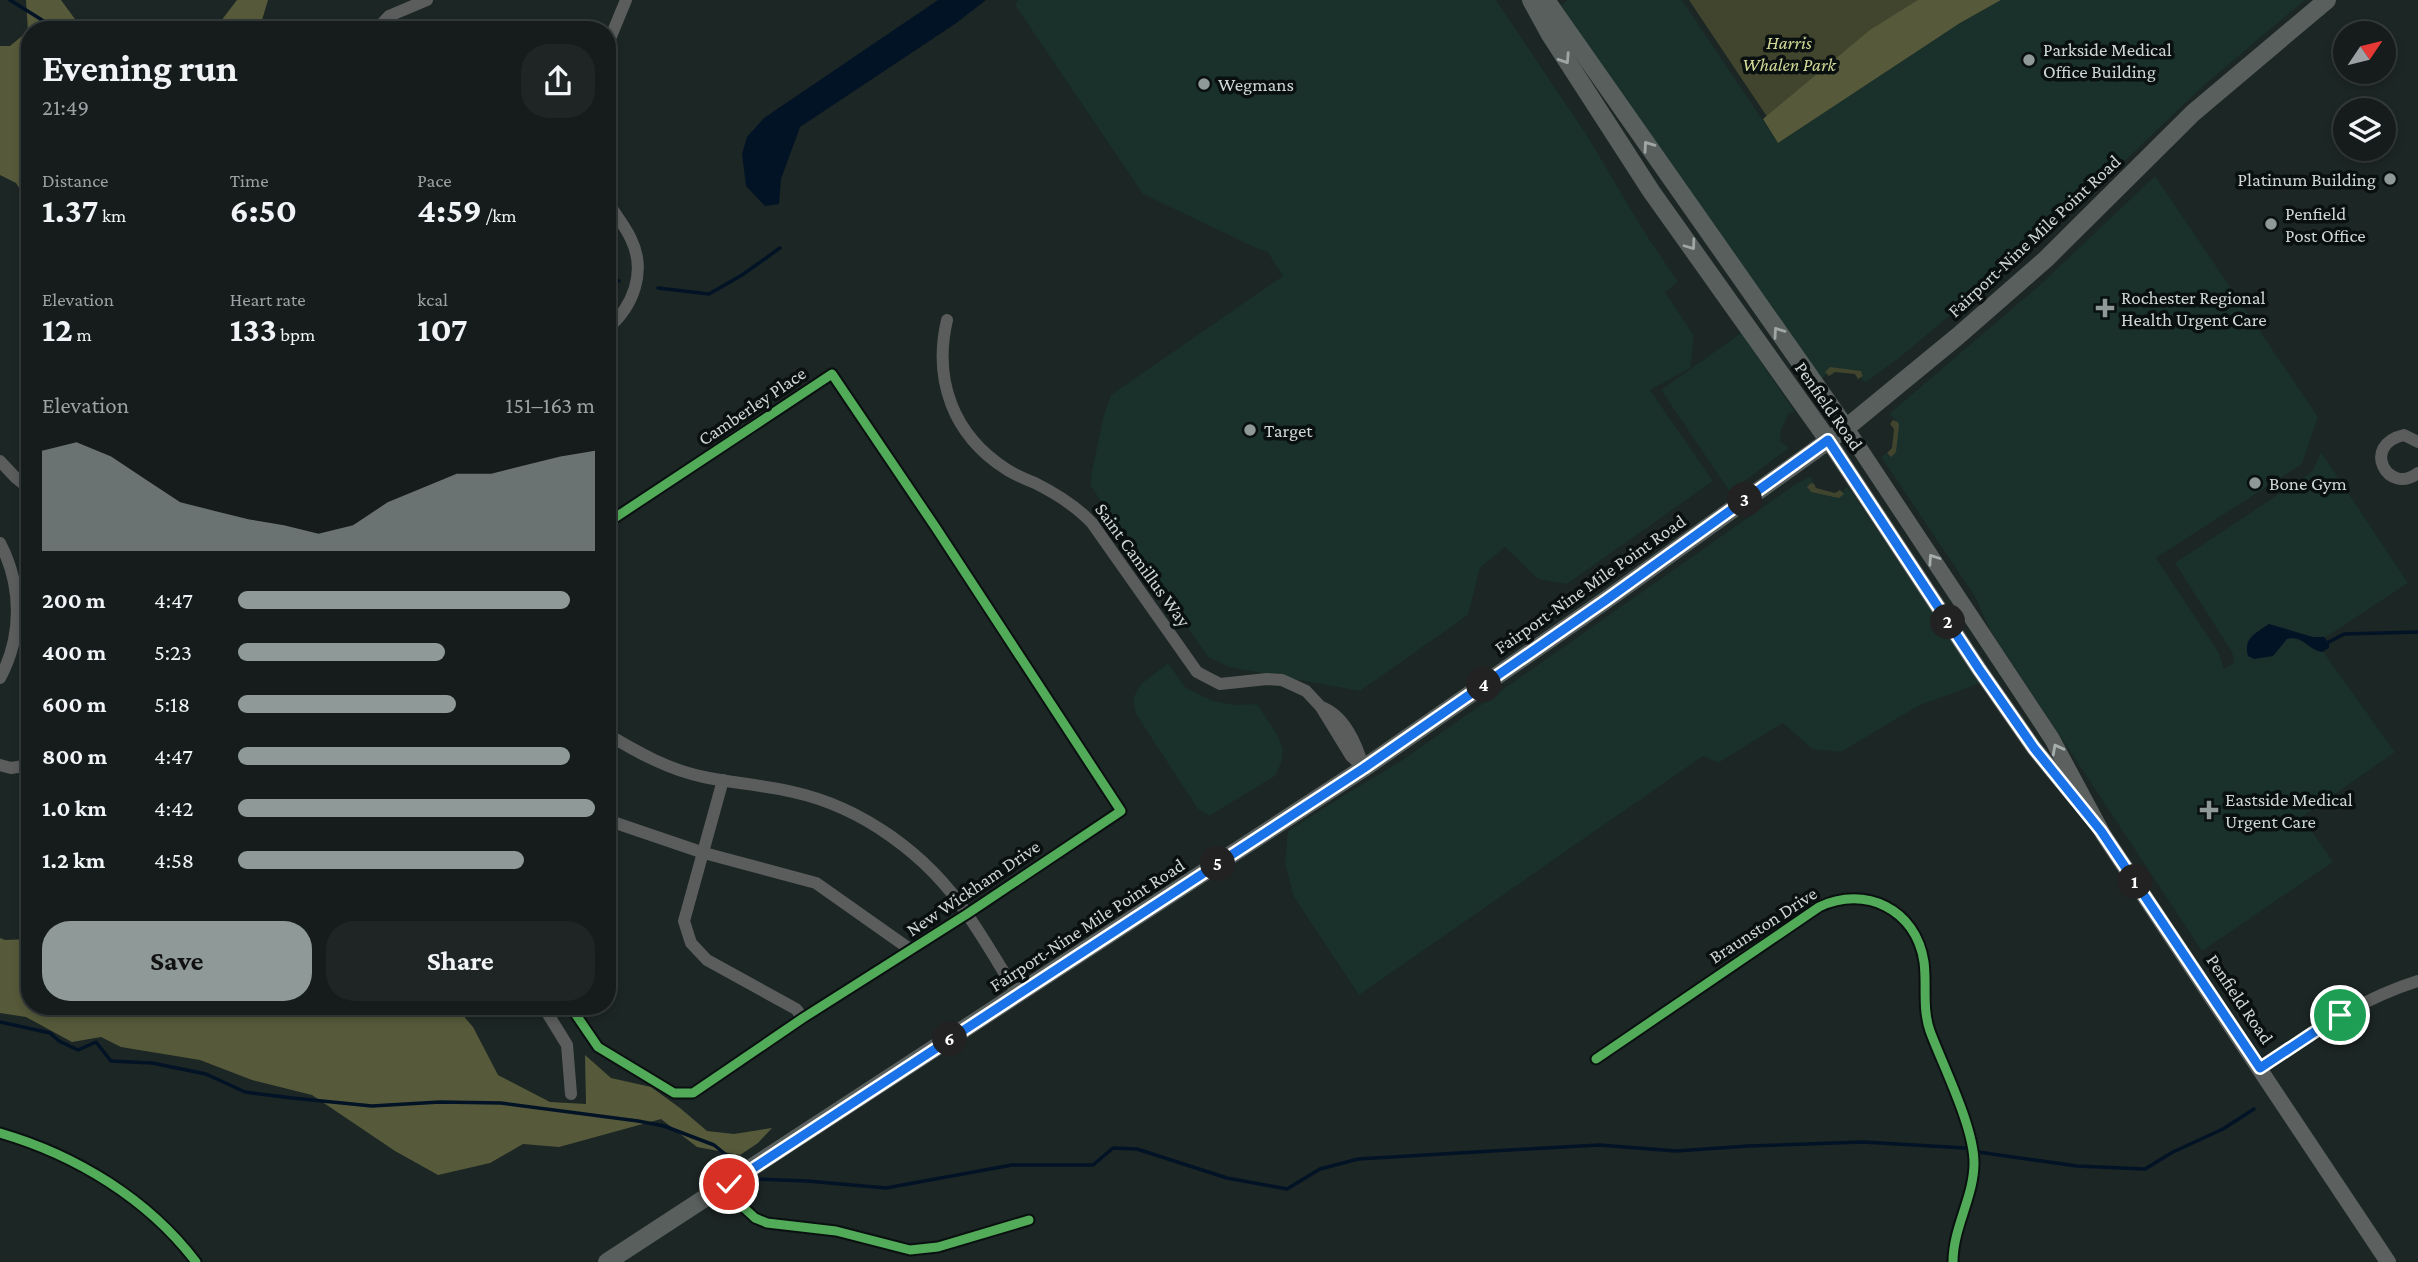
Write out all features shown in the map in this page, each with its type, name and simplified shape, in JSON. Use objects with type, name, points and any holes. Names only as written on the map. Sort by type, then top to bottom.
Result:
[{"type":"main road","name":"Penfield Road","points":[[1531,0],[1549,33],[1651,191],[1828,440],[2034,748],[2101,831],[2388,1262]]},
{"type":"main road","name":"Penfield Road","points":[[1546,0],[1846,428],[2052,739],[2101,831]]},
{"type":"main road","name":"Fairport-Nine Mile Point Road","points":[[607,1262],[1364,768],[1606,600],[1846,428],[2046,259],[2193,113],[2327,0]]},
{"type":"street","points":[[384,21],[389,16],[427,0]]},
{"type":"street","points":[[616,24],[626,0]]},
{"type":"street","points":[[616,215],[631,238],[637,256],[638,273],[627,308],[616,320]]},
{"type":"street","name":"Saint Camillus Way","points":[[947,320],[943,336],[942,368],[950,403],[966,434],[1007,471],[1066,500],[1092,523],[1197,672],[1220,684],[1282,680],[1306,691],[1321,707],[1351,757],[1364,768]]},
{"type":"street","name":"Camberley Place","points":[[616,517],[832,374],[936,528]]},
{"type":"street","points":[[2418,426],[2392,439],[2382,449],[2382,463],[2389,475],[2409,478],[2418,472]]},
{"type":"street","points":[[2404,435],[2418,442]]},
{"type":"street","points":[[0,461],[21,482]]},
{"type":"street","name":"New Wickham Drive","points":[[576,1015],[598,1047],[674,1093],[693,1093],[803,1018],[967,914],[1121,811],[936,528]]},
{"type":"street","points":[[0,542],[14,580],[18,605],[14,640],[0,678]]},
{"type":"street","name":"New Wickham Drive","points":[[616,739],[672,767],[818,799],[864,820],[893,838],[921,861],[967,914],[1018,995]]},
{"type":"street","points":[[0,765],[11,768],[21,766]]},
{"type":"street","points":[[723,780],[684,921],[691,943],[707,960],[796,1009],[803,1018]]},
{"type":"street","points":[[616,823],[704,853],[816,883],[911,950]]},
{"type":"street","name":"Braunston Drive","points":[[1596,1059],[1819,907],[1846,897],[1870,900],[1883,905],[1903,920],[1922,952],[1924,1002],[1929,1028],[1973,1152],[1972,1177],[1955,1234],[1953,1262]]},
{"type":"street","points":[[2260,1068],[2340,1015],[2386,992],[2418,981]]},
{"type":"street","points":[[549,1015],[567,1045],[571,1094]]},
{"type":"street","points":[[0,1133],[54,1152],[95,1174],[163,1225],[196,1262]]},
{"type":"street","points":[[729,1184],[743,1207],[755,1218],[768,1223],[836,1231],[910,1250],[938,1247],[1029,1220]]},
{"type":"shaded area","points":[[1018,0],[1496,0],[1588,137],[1643,230],[1678,282],[1665,292],[1694,336],[1690,368],[1650,390],[1713,481],[1567,584],[1538,579],[1505,547],[1480,568],[1468,615],[1360,691],[1229,667],[1208,657],[1090,485],[1092,471],[1111,395],[1283,276],[1267,251],[1143,194],[1015,5]]},
{"type":"shaded area","points":[[1568,0],[1682,0],[1778,143],[1960,23],[2001,0],[2305,0],[2203,86],[2018,263],[1992,280],[1865,383],[1861,378],[1863,373],[1826,372],[1827,375],[1822,379],[1597,59],[1561,5]]},
{"type":"shaded area","points":[[2155,176],[2318,417],[2302,464],[2156,558],[2219,653],[2224,669],[2234,663],[2232,652],[2175,563],[2309,474],[2321,452],[2408,583],[2317,643],[2395,752],[2302,817],[2333,862],[2202,951],[1990,630],[1976,598],[1881,457],[1896,452],[1898,422],[1889,414],[2041,284]]},
{"type":"shaded area","points":[[1741,333],[1795,412],[1789,413],[1781,429],[1780,441],[1789,448],[1730,492],[1661,390]]},
{"type":"shaded area","points":[[1810,476],[1814,484],[1808,485],[1808,490],[1843,495],[1842,491],[1847,487],[1852,493],[1980,683],[1918,706],[1841,752],[1812,749],[1783,723],[1718,763],[1703,756],[1359,995],[1294,897],[1285,864],[1288,831],[1398,763]]},
{"type":"shaded area","points":[[1168,663],[1186,688],[1213,701],[1236,705],[1257,704],[1278,736],[1283,750],[1275,776],[1209,816],[1198,809],[1136,714],[1133,698],[1141,684]]},
{"type":"green space","points":[[26,0],[61,0],[76,21],[27,21]]},
{"type":"green space","points":[[237,0],[268,0],[262,21],[221,21]]},
{"type":"green space","name":"Harris Whalen Park","points":[[1689,0],[1961,0],[1774,127]]},
{"type":"green space","points":[[1918,0],[2001,0],[1960,23],[1778,143],[1763,119],[1870,30]]},
{"type":"green space","points":[[21,37],[21,191],[16,183],[0,175],[0,46],[10,46]]},
{"type":"green space","points":[[1830,367],[1861,371],[1863,376],[1858,379],[1855,374],[1835,372],[1829,376],[1825,372]]},
{"type":"green space","points":[[1893,420],[1898,422],[1899,426],[1896,452],[1891,457],[1887,453],[1892,448],[1894,429],[1890,424]]},
{"type":"green space","points":[[1811,483],[1816,488],[1835,493],[1840,490],[1844,494],[1839,498],[1811,492],[1807,487]]},
{"type":"green space","points":[[0,938],[21,939],[21,1015],[463,1015],[473,1027],[498,1075],[550,1102],[586,1104],[585,1055],[611,1078],[651,1087],[707,1131],[734,1134],[772,1128],[758,1143],[740,1155],[697,1147],[661,1119],[559,1147],[523,1144],[490,1163],[438,1175],[395,1151],[312,1095],[252,1080],[200,1060],[121,1047],[101,1037],[72,1042],[26,1017],[0,1013]]},
{"type":"water","points":[[938,0],[986,0],[955,24],[800,127],[781,179],[779,204],[765,206],[746,186],[742,154],[747,137],[764,118]]},
{"type":"water","points":[[2269,624],[2313,637],[2324,637],[2329,648],[2322,652],[2293,638],[2287,639],[2273,656],[2254,659],[2248,656],[2249,640]]},
{"type":"waterway","points":[[10,0],[44,21]]},
{"type":"waterway","points":[[658,288],[709,294],[780,248]]},
{"type":"waterway","points":[[2325,644],[2344,634],[2418,632]]},
{"type":"waterway","points":[[0,1022],[50,1033],[59,1041],[78,1050],[96,1042],[111,1061],[152,1063],[206,1074],[245,1092],[372,1106],[440,1102],[501,1103],[638,1121],[664,1126],[714,1145],[735,1162]]},
{"type":"waterway","points":[[1978,1152],[2077,1166],[2145,1169],[2173,1152],[2223,1129],[2254,1109]]},
{"type":"waterway","points":[[756,1179],[886,1188],[1012,1165],[1093,1165],[1113,1148],[1137,1149],[1227,1178],[1287,1189],[1320,1169],[1358,1159],[1599,1145],[1676,1151],[1863,1142],[1965,1148]]},
{"type":"cycle path","points":[[576,1015],[598,1047],[674,1093],[693,1093],[803,1018],[967,914],[1121,811],[832,374],[616,517]]},
{"type":"cycle path","points":[[1596,1059],[1819,907],[1854,899],[1886,906],[1911,928],[1919,944],[1924,962],[1925,1005],[1930,1031],[1964,1115],[1973,1148],[1971,1188],[1956,1237],[1953,1262]]},
{"type":"cycle path","points":[[0,1133],[56,1154],[108,1182],[156,1218],[196,1262]]},
{"type":"cycle path","points":[[729,1183],[743,1207],[755,1218],[767,1223],[836,1231],[910,1250],[938,1247],[1029,1220]]},
{"type":"place","name":"Parkside Medical Office Building","points":[[2029,60]]},
{"type":"place","name":"Wegmans","points":[[1204,84]]},
{"type":"place","name":"Platinum Building","points":[[2390,179]]},
{"type":"place","name":"Penfield Post Office","points":[[2271,224]]},
{"type":"place","name":"Rochester Regional Health Urgent Care","points":[[2105,308]]},
{"type":"place","name":"Target","points":[[1250,430]]},
{"type":"place","name":"Bone Gym","points":[[2255,483]]},
{"type":"place","name":"Eastside Medical Urgent Care","points":[[2209,810]]},
{"type":"route","points":[[729,1184],[1364,768],[1606,600],[1828,440],[1979,669],[2034,748],[2101,831],[2260,1068],[2340,1015]]}]
